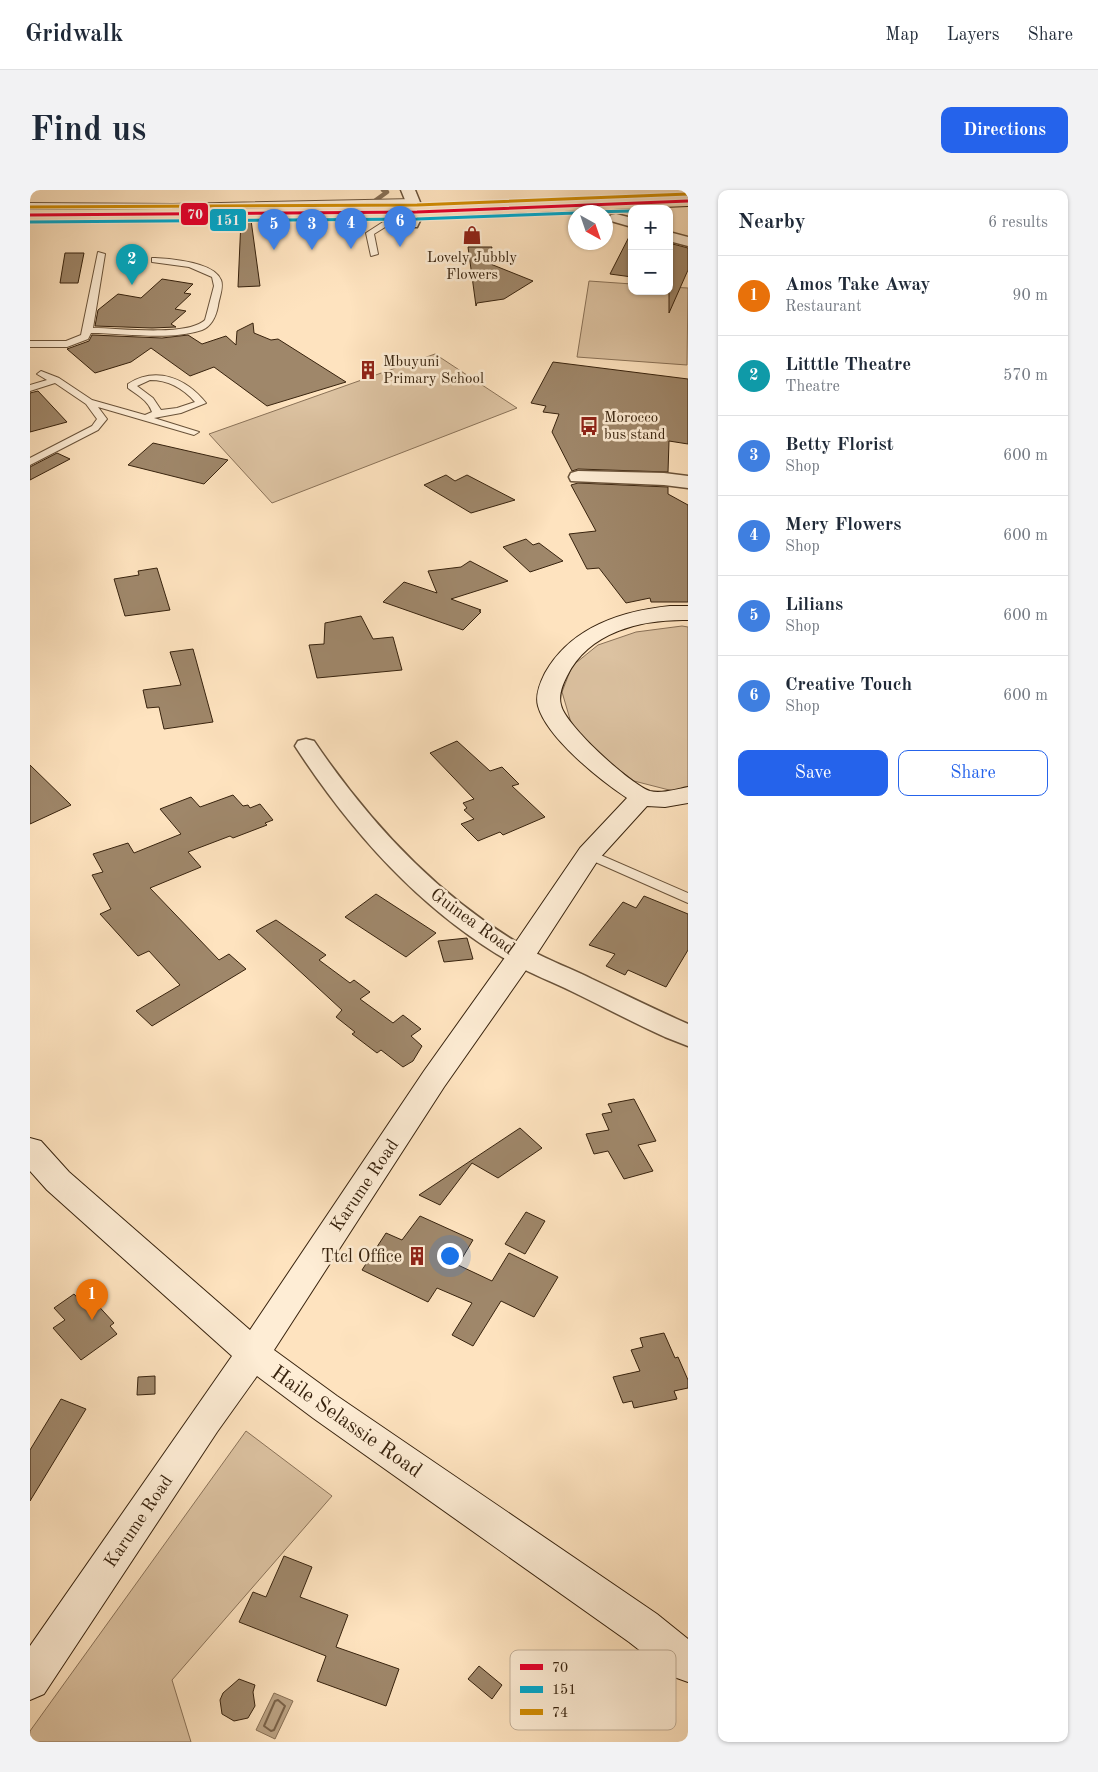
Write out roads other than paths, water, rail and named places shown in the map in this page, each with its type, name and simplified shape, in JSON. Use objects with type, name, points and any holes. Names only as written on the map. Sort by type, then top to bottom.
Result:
[{"type":"highway","points":[[30,215],[688,201]]},
{"type":"highway","points":[[30,227],[386,224],[413,207],[568,219]]},
{"type":"highway","points":[[673,216],[688,215]]},
{"type":"highway","points":[[613,218],[628,218]]},
{"type":"street","points":[[613,219],[628,223]]},
{"type":"street","points":[[673,237],[688,242]]},
{"type":"street","points":[[578,477],[664,479],[688,482]]},
{"type":"street","points":[[688,613],[667,612],[626,620],[588,637],[568,655],[552,678],[549,706],[566,734],[621,782],[642,797],[656,799],[688,795]]},
{"type":"street","name":"Guinea Road","points":[[306,746],[339,796],[387,851],[436,895],[521,956],[688,1036]]},
{"type":"street","name":"Karume Road","points":[[30,1680],[205,1421],[253,1354],[434,1079],[521,956],[589,854],[642,797]]},
{"type":"street","name":"Haile Selassie Road","points":[[30,1150],[65,1188],[253,1354],[325,1407],[672,1650]]},
{"type":"street","name":"Haile Selassie Road","points":[[676,1653],[688,1662]]},
{"type":"lane","points":[[30,205],[413,207]]},
{"type":"lane","points":[[374,254],[370,233],[386,224]]},
{"type":"lane","points":[[30,344],[67,344],[85,337],[88,330],[101,254]]},
{"type":"lane","points":[[88,330],[181,331],[206,325],[212,318],[218,282],[214,275],[181,263],[155,260]]},
{"type":"lane","points":[[40,374],[56,380],[89,402],[194,432]]},
{"type":"lane","points":[[146,418],[157,413],[178,411],[201,403],[182,387],[164,377],[154,376],[133,383],[130,386],[150,401],[156,407],[157,413]]},
{"type":"lane","points":[[30,388],[56,380]]},
{"type":"lane","points":[[30,462],[95,428],[102,420],[89,402]]},
{"type":"lane","points":[[589,854],[688,898]]},
{"type":"water","points":[[274,1693],[293,1701],[275,1739],[256,1730]]},
{"type":"waterway","points":[[365,208],[387,192],[383,190]]},
{"type":"place","name":"Lovely Jubbly Flowers","points":[[472,235]]},
{"type":"place","name":"Creative Touch","points":[[400,247]]},
{"type":"place","name":"Mery Flowers","points":[[351,249]]},
{"type":"place","name":"Lilians","points":[[274,250]]},
{"type":"place","name":"Betty Florist","points":[[312,250]]},
{"type":"place","name":"Litttle Theatre","points":[[132,285]]},
{"type":"place","name":"Mbuyuni Primary School","points":[[368,370]]},
{"type":"place","name":"Morocco bus stand","points":[[589,426]]},
{"type":"place","name":"Ttcl Office","points":[[417,1256]]},
{"type":"place","name":"Amos Take Away","points":[[92,1320]]}]
